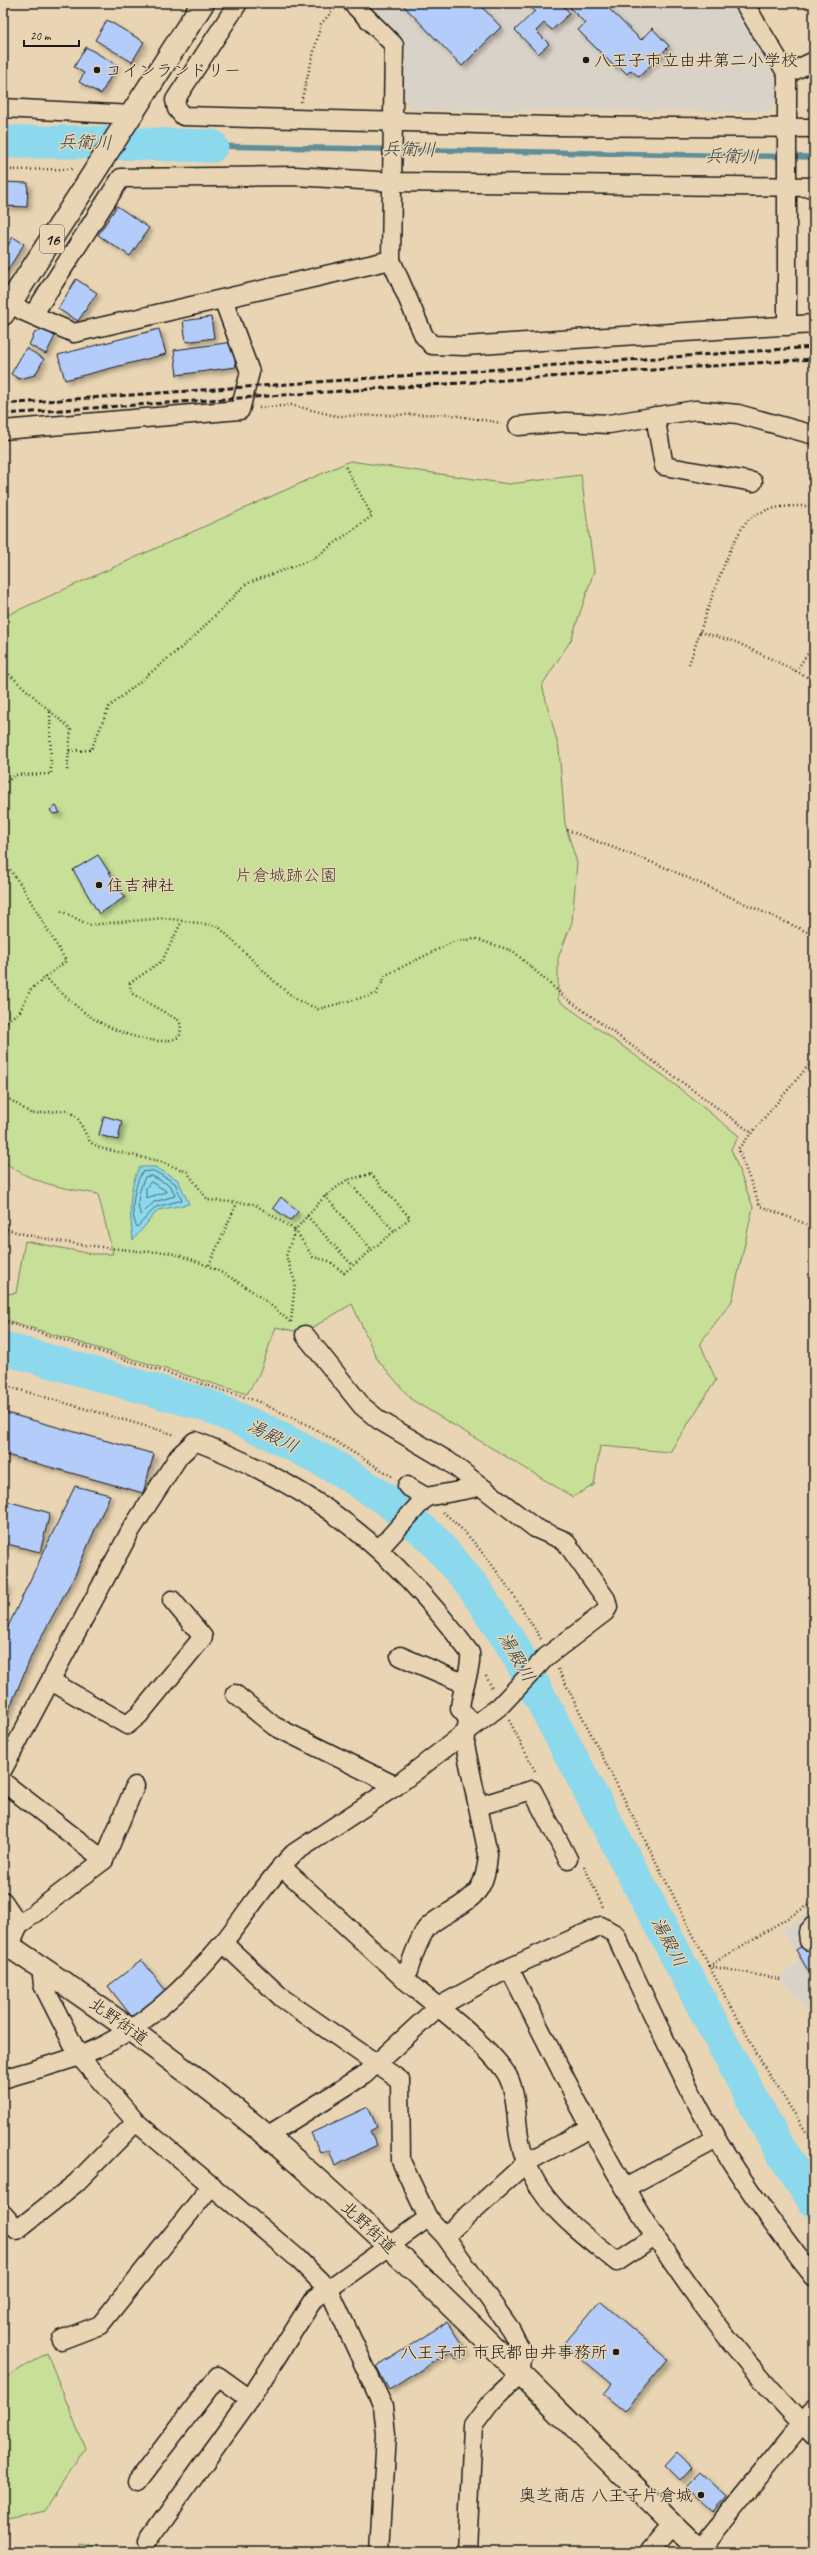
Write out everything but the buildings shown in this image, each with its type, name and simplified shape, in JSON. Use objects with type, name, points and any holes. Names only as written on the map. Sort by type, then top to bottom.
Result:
[{"type":"main road","name":"16","points":[[7,308],[90,167],[127,122],[204,3]]},
{"type":"main road","name":"北野街道","points":[[6,1944],[41,1966],[130,2029],[267,2136],[389,2246],[700,2551]]},
{"type":"street","points":[[238,3],[175,100],[176,109],[183,116],[297,118],[395,130],[550,126],[814,128]]},
{"type":"street","points":[[352,3],[394,45],[395,130],[391,260],[424,336],[432,345],[464,346],[814,324]]},
{"type":"street","points":[[744,3],[787,74],[788,90],[785,188],[787,326]]},
{"type":"street","points":[[787,74],[814,61]]},
{"type":"street","points":[[3,108],[127,122]]},
{"type":"street","points":[[33,315],[121,178],[295,176],[394,182],[785,188],[814,187]]},
{"type":"street","points":[[7,308],[33,315],[74,333],[391,260]]},
{"type":"street","points":[[3,430],[240,410],[250,372],[223,299]]},
{"type":"street","points":[[518,426],[566,422],[609,424],[695,410],[738,414],[814,435]]},
{"type":"street","points":[[655,416],[664,466],[753,482]]},
{"type":"street","points":[[3,2078],[79,2056],[130,2029],[183,1987],[223,1943],[281,1866],[294,1853],[396,1786],[502,1704],[548,1655],[605,1612],[608,1607],[606,1599],[565,1541],[535,1528],[448,1461],[379,1420],[362,1406],[305,1335]]},
{"type":"street","points":[[3,1769],[131,1530],[179,1456],[195,1441],[238,1458],[292,1485],[381,1546],[427,1597],[470,1653],[471,1664],[464,1683],[460,1709],[468,1718],[465,1745],[488,1854],[484,1880],[478,1892],[468,1902],[436,1920],[426,1929],[416,1950],[405,1980]]},
{"type":"street","points":[[407,1486],[423,1499]]},
{"type":"street","points":[[381,1546],[423,1499],[480,1487]]},
{"type":"street","points":[[51,1681],[127,1725],[139,1715],[203,1637],[172,1600]]},
{"type":"street","points":[[400,1656],[464,1683]]},
{"type":"street","points":[[235,1694],[274,1726],[396,1786]]},
{"type":"street","points":[[3,1782],[104,1860]]},
{"type":"street","points":[[6,1944],[19,1925],[104,1860],[135,1786]]},
{"type":"street","points":[[479,1806],[532,1790],[568,1859]]},
{"type":"street","points":[[281,1866],[497,2062],[506,2074],[514,2095],[520,2142],[531,2174],[549,2203],[617,2262],[656,2236]]},
{"type":"street","points":[[3,1901],[19,1925]]},
{"type":"street","points":[[267,2136],[364,2075],[438,2007],[509,1968],[601,1926],[615,1934],[688,2086],[717,2139],[769,2219],[814,2277]]},
{"type":"street","points":[[223,1943],[282,1998],[376,2065],[400,2080],[401,2161],[428,2218],[445,2236],[511,2330],[523,2354],[520,2375],[490,2402],[473,2426],[467,2552]]},
{"type":"street","points":[[41,1966],[43,1985],[79,2056],[136,2122],[296,2257],[328,2290],[383,2406],[386,2434],[378,2552]]},
{"type":"street","points":[[509,1968],[625,2188],[656,2236],[729,2338],[808,2430]]},
{"type":"street","points":[[3,2214],[17,2230],[76,2183],[136,2122]]},
{"type":"street","points":[[445,2236],[527,2162],[592,2127]]},
{"type":"street","points":[[625,2188],[717,2139]]},
{"type":"street","points":[[62,2340],[100,2325],[212,2185]]},
{"type":"street","points":[[148,2541],[250,2399],[313,2300],[428,2218]]},
{"type":"street","points":[[137,2482],[218,2376],[250,2399]]},
{"type":"street","points":[[700,2551],[808,2430],[814,2409]]},
{"type":"street","points":[[649,2552],[673,2524]]},
{"type":"path","points":[[297,118],[321,24],[339,3]]},
{"type":"path","points":[[3,170],[90,167]]},
{"type":"path","points":[[240,410],[291,405],[336,416],[446,414],[518,426]]},
{"type":"path","points":[[69,751],[90,750],[109,707],[194,637],[246,584],[276,575],[313,559],[372,516],[345,466]]},
{"type":"path","points":[[689,664],[735,540],[751,517],[778,506],[814,506]]},
{"type":"path","points":[[700,632],[736,642],[814,681]]},
{"type":"path","points":[[796,671],[814,644]]},
{"type":"path","points":[[3,669],[71,729],[67,772]]},
{"type":"path","points":[[3,785],[15,775],[50,774],[50,711]]},
{"type":"path","points":[[567,830],[664,867],[814,935]]},
{"type":"path","points":[[3,860],[23,888],[66,961],[31,989],[20,1011],[3,1024]]},
{"type":"path","points":[[61,911],[89,925],[164,918],[218,926],[276,983],[297,1000],[318,1009],[376,994],[386,975],[454,941],[476,939],[513,951],[566,998],[752,1133]]},
{"type":"path","points":[[45,977],[94,1019],[144,1040],[172,1042],[180,1036],[181,1025],[178,1020],[131,993],[130,983],[162,961],[182,921]]},
{"type":"path","points":[[814,1059],[738,1149],[760,1206],[814,1227]]},
{"type":"path","points":[[3,1095],[32,1114],[66,1110],[77,1117],[90,1142],[100,1148],[159,1161],[187,1172],[208,1200],[254,1204],[295,1230],[313,1257],[328,1261],[344,1273],[410,1218],[371,1174],[347,1180],[325,1196],[295,1230],[286,1256],[295,1282],[291,1322]]},
{"type":"path","points":[[347,1180],[395,1232]]},
{"type":"path","points":[[325,1196],[372,1250]]},
{"type":"path","points":[[208,1266],[237,1203]]},
{"type":"path","points":[[307,1216],[353,1266]]},
{"type":"path","points":[[3,1228],[20,1233],[86,1244],[173,1253],[208,1266],[252,1290],[305,1335]]},
{"type":"path","points":[[3,1321],[256,1401],[312,1427],[407,1486]]},
{"type":"path","points":[[3,1385],[195,1441]]},
{"type":"path","points":[[423,1499],[456,1522],[516,1598],[548,1655],[709,1966],[765,2068],[814,2144]]},
{"type":"path","points":[[709,1966],[814,1902]]},
{"type":"path","points":[[709,1966],[780,1979]]},
{"type":"shaded area","name":"八王子市立由井第二小学校","points":[[363,3],[733,3],[774,73],[776,103],[771,111],[414,110],[404,102],[405,47]]},
{"type":"shaded area","points":[[814,1910],[814,2018],[780,1979],[800,1959],[781,1930]]},
{"type":"green space","name":"片倉城跡公園","points":[[350,461],[509,484],[581,475],[594,571],[571,640],[542,685],[559,749],[565,824],[577,863],[572,922],[558,958],[558,1000],[664,1076],[739,1136],[731,1149],[753,1207],[732,1301],[700,1343],[716,1380],[670,1452],[600,1446],[594,1485],[573,1497],[412,1400],[377,1359],[352,1304],[303,1333],[276,1327],[259,1374],[247,1394],[3,1319],[3,1294],[16,1293],[25,1241],[92,1254],[113,1254],[98,1194],[60,1187],[36,1180],[24,1175],[3,1160],[3,617]]},
{"type":"green space","points":[[47,2353],[85,2448],[45,2511],[3,2520],[3,2379]]},
{"type":"green space","points":[[81,2544],[121,2552],[80,2552]]},
{"type":"water","points":[[139,1167],[155,1167],[178,1180],[189,1204],[158,1210],[133,1240],[130,1203],[135,1177]]},
{"type":"waterway","name":"兵衛川","points":[[3,142],[77,142],[212,146]]},
{"type":"waterway","name":"兵衛川","points":[[212,146],[814,157]]},
{"type":"waterway","name":"湯殿川","points":[[3,1348],[206,1405],[268,1432],[337,1468],[388,1501],[432,1538],[472,1585],[514,1648],[776,2143],[814,2201]]},
{"type":"railway","points":[[3,404],[814,347]]},
{"type":"railway","points":[[3,414],[814,359]]},
{"type":"place","name":"八王子市立由井第二小学校","points":[[586,60]]},
{"type":"place","name":"コインランドリー","points":[[97,70]]},
{"type":"place","name":"住吉神社","points":[[99,885]]},
{"type":"place","name":"八王子市 市民都由井事務所","points":[[616,2352]]},
{"type":"place","name":"奥芝商店 八王子片倉城","points":[[701,2495]]}]
